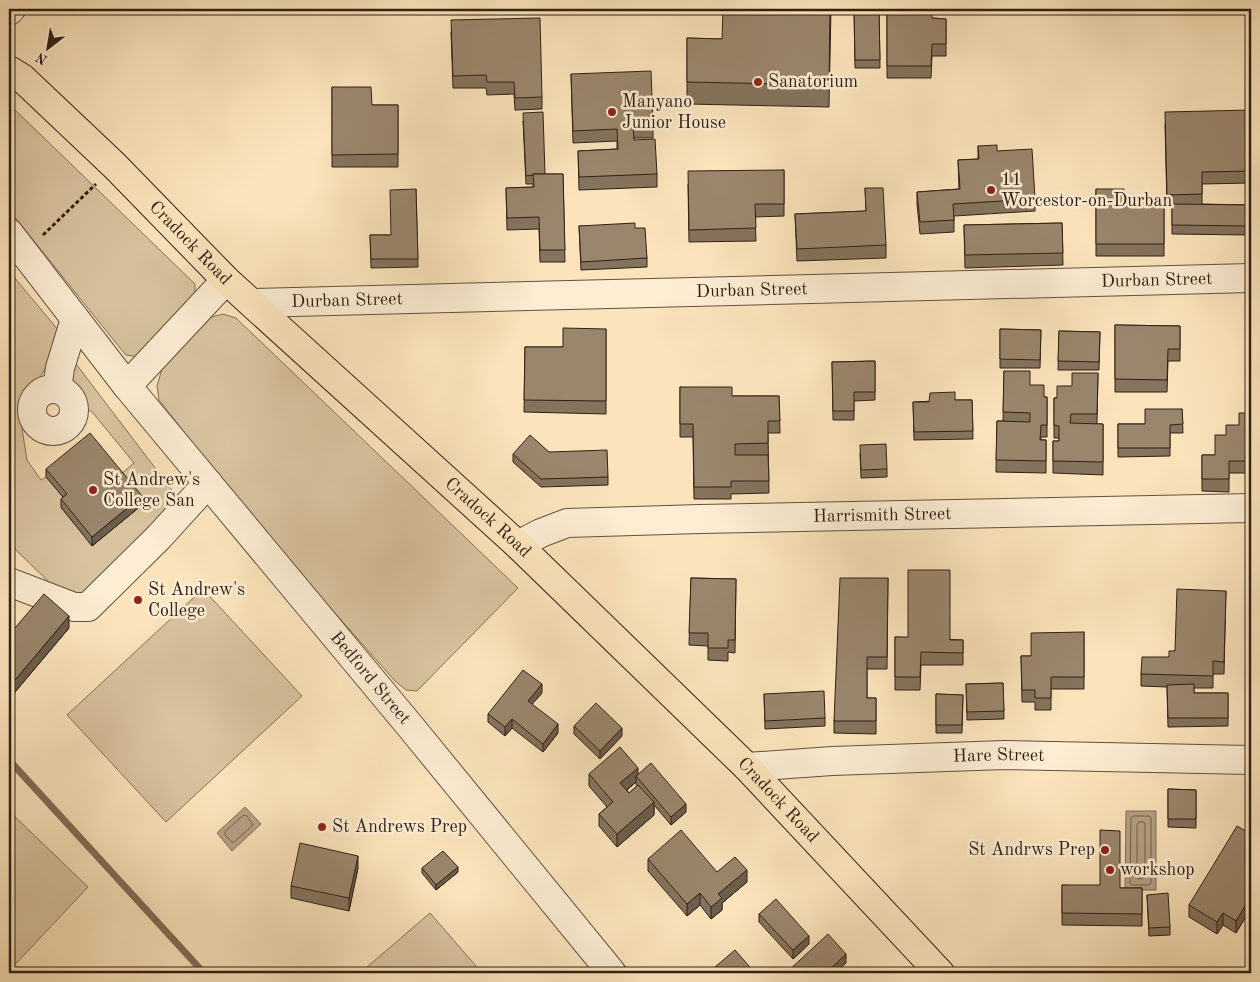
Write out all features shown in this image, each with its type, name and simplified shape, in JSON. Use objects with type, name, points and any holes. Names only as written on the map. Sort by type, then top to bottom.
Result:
[{"type":"main road","name":"Cradock Road","points":[[13,68],[115,166],[226,280],[518,545],[747,767],[940,973]]},
{"type":"street","name":"Bedford Street","points":[[17,243],[126,386],[410,726],[599,969]]},
{"type":"street","name":"Durban Street","points":[[252,303],[1251,278]]},
{"type":"street","points":[[126,386],[226,280]]},
{"type":"street","points":[[57,389],[60,368],[75,319]]},
{"type":"street","points":[[9,582],[74,607],[88,607],[159,536],[208,483]]},
{"type":"street","name":"Harrismith Street","points":[[518,545],[541,533],[567,523],[710,518],[1251,508]]},
{"type":"street","name":"Hare Street","points":[[747,767],[832,761],[1005,756],[1251,760]]},
{"type":"path","points":[[17,243],[96,184]]},
{"type":"shaded area","points":[[9,104],[195,284],[195,293],[139,357],[126,355],[9,210]]},
{"type":"shaded area","points":[[9,271],[64,337],[21,409],[20,416],[27,460],[41,480],[46,477],[67,502],[61,508],[92,545],[119,476],[134,463],[93,413],[84,407],[70,381],[70,356],[181,502],[85,597],[63,596],[15,549],[9,539]]},
{"type":"shaded area","points":[[223,314],[236,318],[518,588],[417,691],[406,690],[395,681],[258,526],[159,400],[157,386],[162,369],[211,317]]},
{"type":"shaded area","points":[[203,589],[302,696],[166,822],[67,715]]},
{"type":"shaded area","points":[[9,811],[88,887],[9,971]]},
{"type":"shaded area","points":[[430,913],[482,973],[360,973]]},
{"type":"water","points":[[245,807],[261,824],[232,851],[217,833]]},
{"type":"water","points":[[1126,811],[1156,811],[1156,890],[1125,890]]},
{"type":"building","name":"Sanatorium","points":[[723,9],[830,9],[829,85],[687,82],[687,38],[722,39]]},
{"type":"building","points":[[854,9],[879,9],[880,60],[855,60]]},
{"type":"building","points":[[887,9],[932,9],[932,18],[946,19],[946,44],[932,44],[931,66],[887,66]]},
{"type":"building","points":[[540,18],[542,97],[515,98],[514,82],[487,82],[486,75],[453,76],[451,20]]},
{"type":"building","name":"Manyano Junior House","points":[[651,71],[653,126],[633,126],[634,140],[655,139],[657,174],[579,177],[578,151],[618,149],[617,129],[573,131],[571,74]]},
{"type":"building","points":[[332,87],[371,87],[372,105],[398,105],[398,154],[332,155]]},
{"type":"building","points":[[1251,110],[1251,171],[1202,172],[1202,194],[1167,195],[1165,112]]},
{"type":"building","points":[[543,112],[545,174],[526,176],[523,113]]},
{"type":"building","points":[[997,145],[997,151],[1032,149],[1035,199],[953,204],[954,220],[920,222],[917,192],[960,189],[958,160],[979,159],[978,146]]},
{"type":"building","points":[[784,170],[784,204],[755,204],[756,228],[689,230],[688,171]]},
{"type":"building","points":[[533,174],[563,174],[565,250],[540,250],[539,217],[507,218],[506,188],[534,187]]},
{"type":"building","points":[[865,188],[883,188],[886,245],[797,249],[795,214],[866,211]]},
{"type":"building","points":[[416,189],[418,259],[371,259],[370,235],[391,235],[390,190]]},
{"type":"building","points":[[1096,189],[1124,189],[1124,200],[1164,199],[1164,244],[1096,244]]},
{"type":"building","points":[[1172,204],[1250,205],[1249,226],[1172,225]]},
{"type":"building","points":[[635,223],[635,228],[645,228],[647,258],[581,262],[579,226]]},
{"type":"building","points":[[1062,223],[1063,253],[965,255],[964,225]]},
{"type":"building","points":[[1115,325],[1180,326],[1180,349],[1168,349],[1167,380],[1115,379]]},
{"type":"building","points":[[563,328],[606,329],[606,401],[524,400],[525,347],[563,347]]},
{"type":"building","points":[[1000,329],[1041,330],[1040,360],[1000,359]]},
{"type":"building","points":[[1059,331],[1100,332],[1099,362],[1058,361]]},
{"type":"building","points":[[875,361],[875,392],[854,392],[854,411],[833,411],[832,362]]},
{"type":"building","points":[[1004,371],[1030,371],[1030,385],[1044,385],[1044,397],[1047,397],[1047,425],[1041,425],[1040,440],[1046,440],[1046,461],[996,460],[997,421],[1030,422],[1030,413],[1003,412]]},
{"type":"building","points":[[1072,373],[1098,373],[1097,414],[1071,414],[1070,423],[1103,424],[1103,462],[1053,461],[1053,441],[1059,441],[1059,426],[1054,425],[1054,398],[1057,398],[1057,386],[1072,386]]},
{"type":"building","points":[[680,387],[732,387],[732,396],[779,396],[780,421],[768,421],[768,443],[735,444],[735,455],[768,455],[769,481],[731,481],[731,487],[694,487],[693,424],[680,424]]},
{"type":"building","points":[[955,392],[955,400],[972,400],[973,431],[914,432],[913,402],[929,402],[930,393]]},
{"type":"building","points":[[1145,409],[1182,409],[1183,424],[1170,425],[1170,448],[1118,448],[1118,424],[1145,424]]},
{"type":"building","points":[[1239,413],[1251,413],[1251,461],[1229,461],[1229,479],[1202,479],[1202,455],[1215,455],[1215,435],[1226,435],[1226,425],[1239,425]]},
{"type":"building","name":"St Andrew's College San","points":[[90,433],[142,496],[92,537],[61,499],[67,494],[46,469]]},
{"type":"building","points":[[530,435],[549,452],[607,450],[608,477],[541,479],[513,454]]},
{"type":"building","points":[[886,444],[887,469],[861,470],[860,445]]},
{"type":"building","points":[[908,570],[950,570],[950,640],[963,640],[963,653],[921,652],[920,677],[895,677],[895,637],[908,637]]},
{"type":"building","points":[[691,578],[736,579],[735,640],[728,640],[728,648],[708,648],[708,633],[689,633]]},
{"type":"building","points":[[840,578],[888,578],[887,657],[867,657],[867,698],[876,698],[876,721],[834,721]]},
{"type":"building","points":[[1177,589],[1226,591],[1224,662],[1213,661],[1213,676],[1141,674],[1142,657],[1169,657],[1169,651],[1175,651]]},
{"type":"building","points":[[44,594],[69,616],[10,686],[9,635]]},
{"type":"building","points":[[9,622],[15,627],[9,635]]},
{"type":"building","points":[[1084,632],[1084,677],[1051,677],[1051,698],[1035,698],[1035,690],[1022,690],[1021,656],[1031,656],[1031,633]]},
{"type":"building","points":[[523,670],[542,684],[528,701],[558,724],[543,744],[512,719],[505,727],[488,714]]},
{"type":"building","points":[[1003,683],[1004,711],[967,712],[966,684]]},
{"type":"building","points":[[1194,684],[1194,693],[1228,693],[1228,718],[1168,718],[1167,685]]},
{"type":"building","points":[[824,691],[825,718],[765,721],[764,694]]},
{"type":"building","points":[[936,694],[963,695],[962,725],[936,725]]},
{"type":"building","points":[[1248,700],[1251,700],[1251,718],[1249,718]]},
{"type":"building","points":[[596,703],[622,728],[600,751],[574,726]]},
{"type":"building","points":[[620,747],[638,768],[620,783],[629,793],[638,785],[654,802],[617,834],[599,814],[613,802],[589,774]]},
{"type":"building","points":[[651,763],[686,804],[671,817],[636,776]]},
{"type":"building","points":[[1168,789],[1196,790],[1196,819],[1168,819]]},
{"type":"building","points":[[1237,826],[1251,834],[1251,896],[1236,921],[1223,913],[1217,922],[1189,905]]},
{"type":"building","points":[[681,830],[717,872],[735,857],[747,870],[718,894],[722,898],[711,907],[700,893],[687,904],[648,859]]},
{"type":"building","name":"workshop","points":[[1100,830],[1120,831],[1120,888],[1142,888],[1142,914],[1062,913],[1062,885],[1100,885]]},
{"type":"building","points":[[300,843],[358,856],[349,898],[291,886]]},
{"type":"building","points":[[443,851],[458,867],[436,885],[422,868]]},
{"type":"building","points":[[1168,893],[1170,927],[1149,928],[1147,895]]},
{"type":"building","points":[[776,899],[809,936],[793,950],[759,914]]},
{"type":"building","points":[[828,934],[846,954],[826,973],[786,973]]},
{"type":"building","points":[[735,950],[755,973],[708,973]]},
{"type":"waterway","points":[[9,760],[204,973]]},
{"type":"place","name":"Sanatorium","points":[[758,82]]},
{"type":"place","name":"Manyano Junior House","points":[[612,112]]},
{"type":"place","name":"11 Worcestor-on-Durban","points":[[991,190]]},
{"type":"place","name":"St Andrew's College San","points":[[93,490]]},
{"type":"place","name":"St Andrew's College","points":[[138,600]]},
{"type":"place","name":"St Andrews Prep","points":[[322,827]]},
{"type":"place","name":"St Andrws Prep","points":[[1105,850]]},
{"type":"place","name":"workshop","points":[[1110,870]]}]
